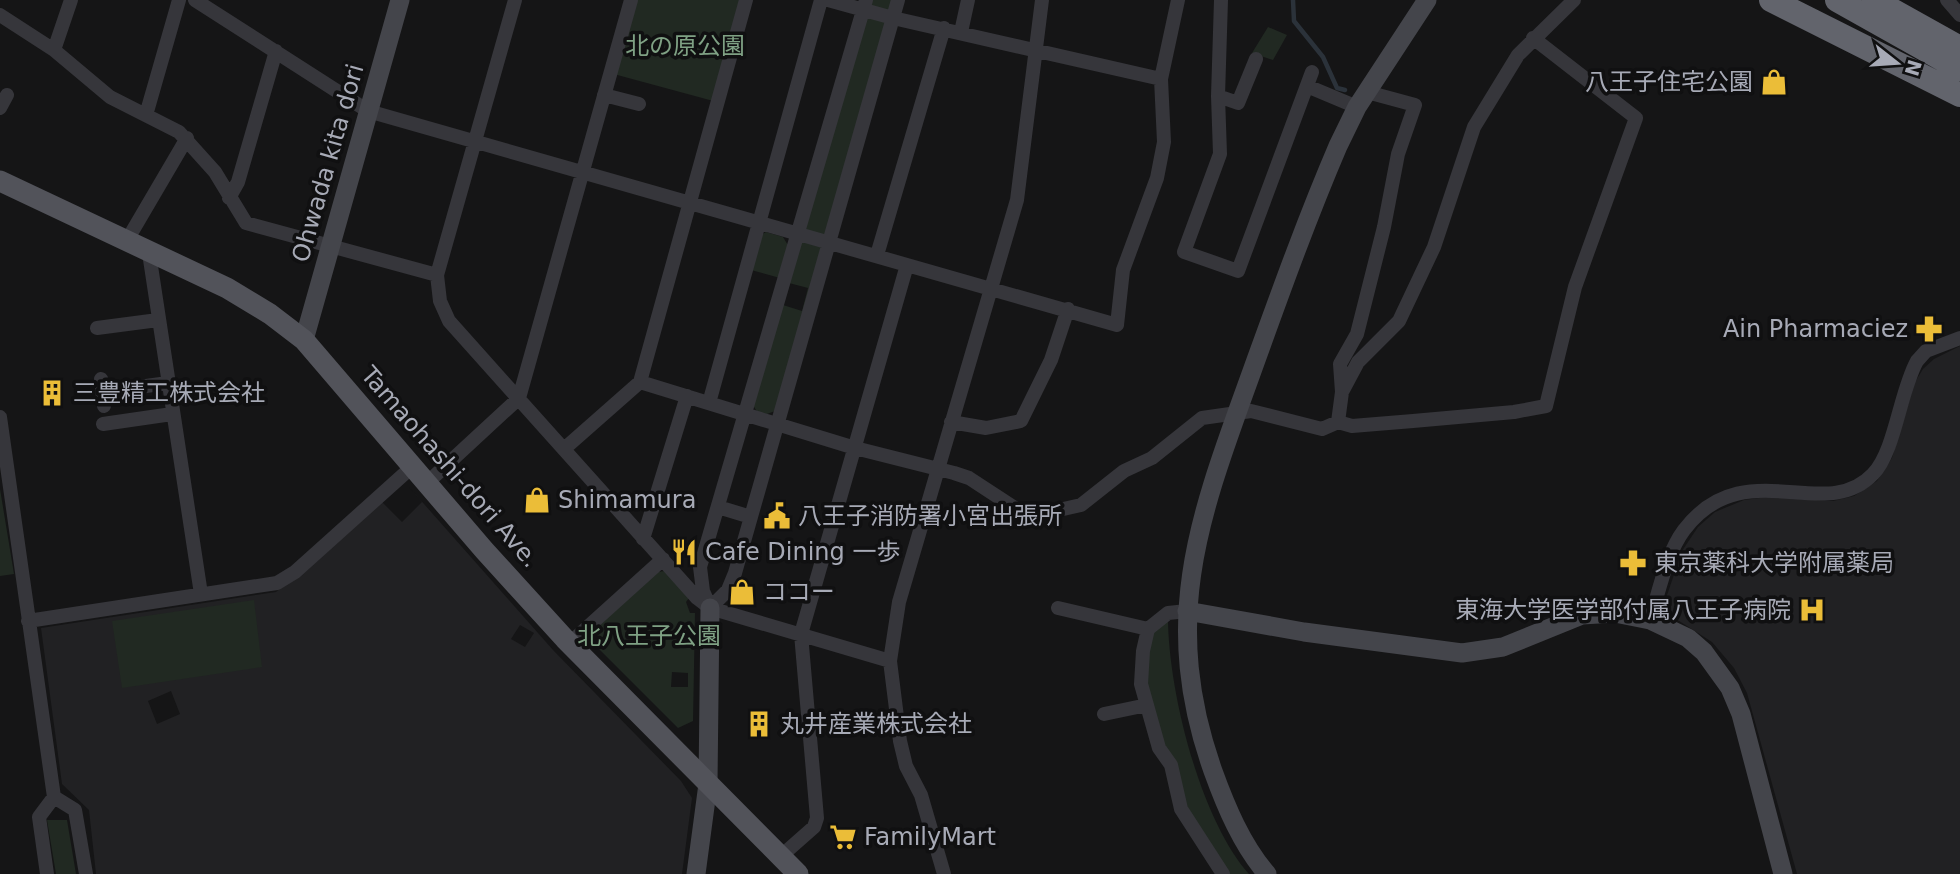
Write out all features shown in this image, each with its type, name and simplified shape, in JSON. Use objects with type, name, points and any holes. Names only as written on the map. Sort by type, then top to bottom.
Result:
[{"type":"highway","points":[[1771,0],[1959,95]]},
{"type":"highway","points":[[1874,0],[1960,48]]},
{"type":"highway","points":[[1906,0],[1960,31]]},
{"type":"highway","points":[[1843,3],[1864,22],[1910,51],[1940,75],[1959,95]]},
{"type":"highway","points":[[1843,3],[1960,69]]},
{"type":"main road","name":"Tamaohashi-dori Ave.","points":[[0,181],[227,288],[270,314],[303,340],[570,643],[798,874]]},
{"type":"street","points":[[54,50],[71,0]]},
{"type":"street","points":[[146,115],[179,0]]},
{"type":"street","points":[[195,0],[368,111],[1117,325],[1123,270],[1157,178],[1164,142],[1161,79],[1178,0]]},
{"type":"street","name":"Ohwada kita dori","points":[[303,340],[400,0]]},
{"type":"street","points":[[515,0],[437,275],[440,301],[449,321],[696,598],[710,608],[890,661]]},
{"type":"street","points":[[428,483],[519,398],[631,0]]},
{"type":"street","points":[[564,449],[640,382],[746,0]]},
{"type":"street","points":[[709,403],[821,0]]},
{"type":"street","points":[[828,0],[865,5],[893,18],[1161,79]]},
{"type":"street","points":[[710,608],[728,590],[751,517],[898,0]]},
{"type":"street","points":[[961,32],[968,0]]},
{"type":"street","points":[[944,874],[921,795],[903,754],[890,661],[899,602],[936,468],[1017,200],[1042,0]]},
{"type":"street","points":[[1221,0],[1218,96],[1220,154],[1184,252],[1238,271],[1309,79],[1362,99],[1415,106],[1398,154],[1384,227],[1357,334],[1340,364],[1342,392],[1338,422]]},
{"type":"street","points":[[1267,874],[1255,860],[1224,800],[1201,738],[1188,666],[1187,611],[1195,539],[1222,450],[1322,184],[1362,99],[1427,0]]},
{"type":"street","points":[[1342,392],[1358,362],[1399,321],[1445,223],[1474,127],[1518,55],[1574,0]]},
{"type":"street","points":[[1947,0],[1960,15]]},
{"type":"street","points":[[696,874],[708,784],[710,608],[703,591],[700,567],[865,5]]},
{"type":"street","points":[[0,15],[54,50],[110,97],[187,138],[215,172],[246,223],[437,275]]},
{"type":"street","points":[[877,256],[944,28]]},
{"type":"street","points":[[640,382],[855,448],[969,478],[1018,510],[1050,512],[1081,505],[1124,471],[1152,458],[1202,418],[1251,411],[1322,429],[1338,422],[1352,426],[1514,412],[1546,406],[1579,275],[1636,118],[1533,38]]},
{"type":"street","points":[[229,198],[238,182],[276,51]]},
{"type":"street","points":[[1218,96],[1238,103],[1255,59]]},
{"type":"street","points":[[0,108],[7,95]]},
{"type":"street","points":[[604,95],[639,104]]},
{"type":"street","points":[[126,242],[187,138]]},
{"type":"street","points":[[149,253],[201,594]]},
{"type":"street","points":[[780,857],[814,827],[817,818],[801,634],[907,265]]},
{"type":"street","points":[[951,422],[986,428],[1021,421],[1051,360],[1068,309]]},
{"type":"street","points":[[97,328],[158,320]]},
{"type":"street","points":[[1650,620],[1674,548],[1683,531],[1702,511],[1738,492],[1761,489],[1834,493],[1864,482],[1883,461],[1917,360],[1926,351],[1960,338]]},
{"type":"street","points":[[102,392],[168,383]]},
{"type":"street","points":[[643,539],[687,396]]},
{"type":"street","points":[[103,424],[172,414]]},
{"type":"street","points":[[0,417],[5,480],[54,797],[39,817],[47,874]]},
{"type":"street","points":[[28,621],[277,583],[295,572],[412,466]]},
{"type":"street","points":[[718,507],[751,517]]},
{"type":"street","points":[[570,643],[663,559]]},
{"type":"street","points":[[1058,608],[1148,629]]},
{"type":"street","points":[[1223,874],[1181,809],[1171,765],[1159,748],[1142,684],[1143,651],[1148,629],[1168,613],[1187,611],[1451,653],[1503,647],[1582,615],[1615,613],[1650,620],[1688,638],[1704,652],[1730,688],[1745,727],[1783,874]]},
{"type":"street","points":[[1104,714],[1147,705]]},
{"type":"street","points":[[54,797],[75,810],[86,874]]},
{"type":"shaded area","name":"東海大学医学部付属八王子病院","points":[[1960,346],[1960,874],[1797,874],[1747,693],[1734,668],[1712,642],[1665,612],[1663,607],[1682,551],[1698,527],[1715,512],[1744,500],[1767,497],[1833,501],[1854,496],[1877,481],[1892,458],[1915,382],[1923,369],[1934,359]]},
{"type":"shaded area","points":[[400,486],[382,502],[402,522],[422,502],[409,487],[553,650],[681,781],[692,798],[682,874],[96,874],[89,810],[62,784],[41,628],[276,592]],"holes":[[[520,625],[534,633],[525,647],[511,639]],[[171,691],[180,714],[157,724],[148,701]]]},
{"type":"green space","name":"北の原公園","points":[[631,0],[746,0],[717,102],[610,73]]},
{"type":"green space","points":[[867,0],[894,0],[775,411],[758,413],[752,404]],"holes":[[[789,283],[808,288],[802,311],[783,305]]]},
{"type":"green space","points":[[1268,27],[1287,35],[1273,60],[1252,53]]},
{"type":"green space","points":[[766,232],[783,237],[789,247],[780,278],[751,270],[761,235]]},
{"type":"green space","points":[[0,489],[14,574],[0,576]]},
{"type":"green space","name":"北八王子公園","points":[[665,571],[689,598],[686,602],[690,613],[695,613],[693,721],[678,728],[591,641],[591,631],[657,572]],"holes":[[[672,672],[688,673],[688,687],[671,687]]]},
{"type":"green space","points":[[254,600],[262,667],[122,688],[112,621]]},
{"type":"green space","points":[[1168,613],[1173,677],[1189,750],[1215,820],[1231,850],[1249,874],[1223,874],[1198,836],[1141,684],[1148,629]]},
{"type":"green space","points":[[47,820],[67,820],[76,874],[56,874]]},
{"type":"waterway","points":[[1293,0],[1294,21],[1323,57],[1337,88],[1345,90]]},
{"type":"place","name":"八王子住宅公園","points":[[1774,82]]},
{"type":"place","name":"Ain Pharmaciez","points":[[1929,329]]},
{"type":"place","name":"三豊精工株式会社","points":[[52,393]]},
{"type":"place","name":"Shimamura","points":[[537,500]]},
{"type":"place","name":"八王子消防署小宮出張所","points":[[777,516]]},
{"type":"place","name":"Cafe Dining 一歩","points":[[684,552]]},
{"type":"place","name":"東京薬科大学附属薬局","points":[[1633,563]]},
{"type":"place","name":"ココー","points":[[742,592]]},
{"type":"place","name":"東海大学医学部付属八王子病院","points":[[1812,610]]},
{"type":"place","name":"丸井産業株式会社","points":[[759,724]]},
{"type":"place","name":"FamilyMart","points":[[843,837]]}]
